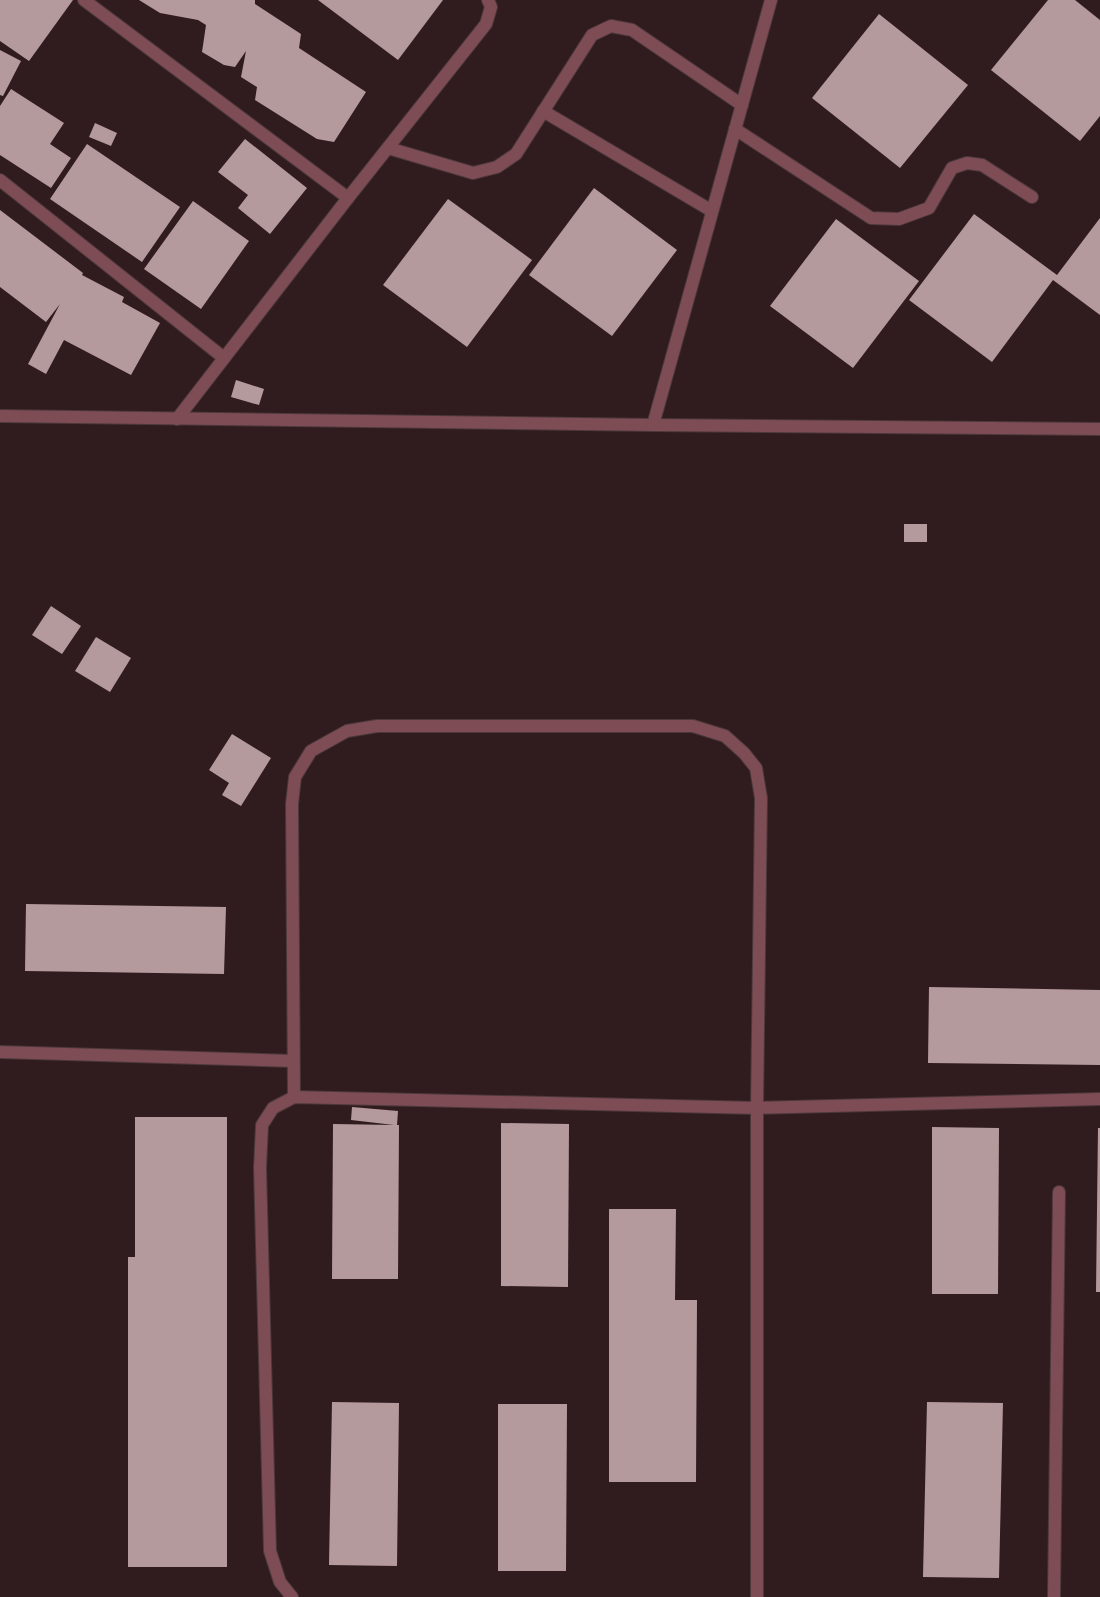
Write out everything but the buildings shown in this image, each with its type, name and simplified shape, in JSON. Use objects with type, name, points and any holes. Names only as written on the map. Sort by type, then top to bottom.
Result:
[{"type":"street","points":[[84,0],[348,198]]},
{"type":"street","points":[[177,419],[348,198],[486,24],[491,7],[488,0]]},
{"type":"street","points":[[653,425],[771,0]]},
{"type":"street","points":[[388,148],[473,173],[497,167],[516,154],[592,35],[611,26],[632,30],[742,105]]},
{"type":"street","points":[[544,111],[712,211]]},
{"type":"street","points":[[735,129],[871,218],[899,220],[929,208],[952,168],[967,163],[982,165],[1032,197]]},
{"type":"street","points":[[0,180],[224,358]]},
{"type":"street","points":[[0,416],[653,425],[1100,429]]},
{"type":"street","points":[[294,1097],[292,804],[296,777],[311,751],[347,731],[377,726],[693,726],[725,736],[744,753],[756,768],[761,798],[757,1108],[757,1597]]},
{"type":"street","points":[[0,1052],[294,1061]]},
{"type":"street","points":[[292,1597],[280,1582],[270,1551],[260,1168],[262,1125],[273,1108],[294,1097],[757,1108],[1100,1099]]},
{"type":"street","points":[[1054,1597],[1059,1192]]}]
